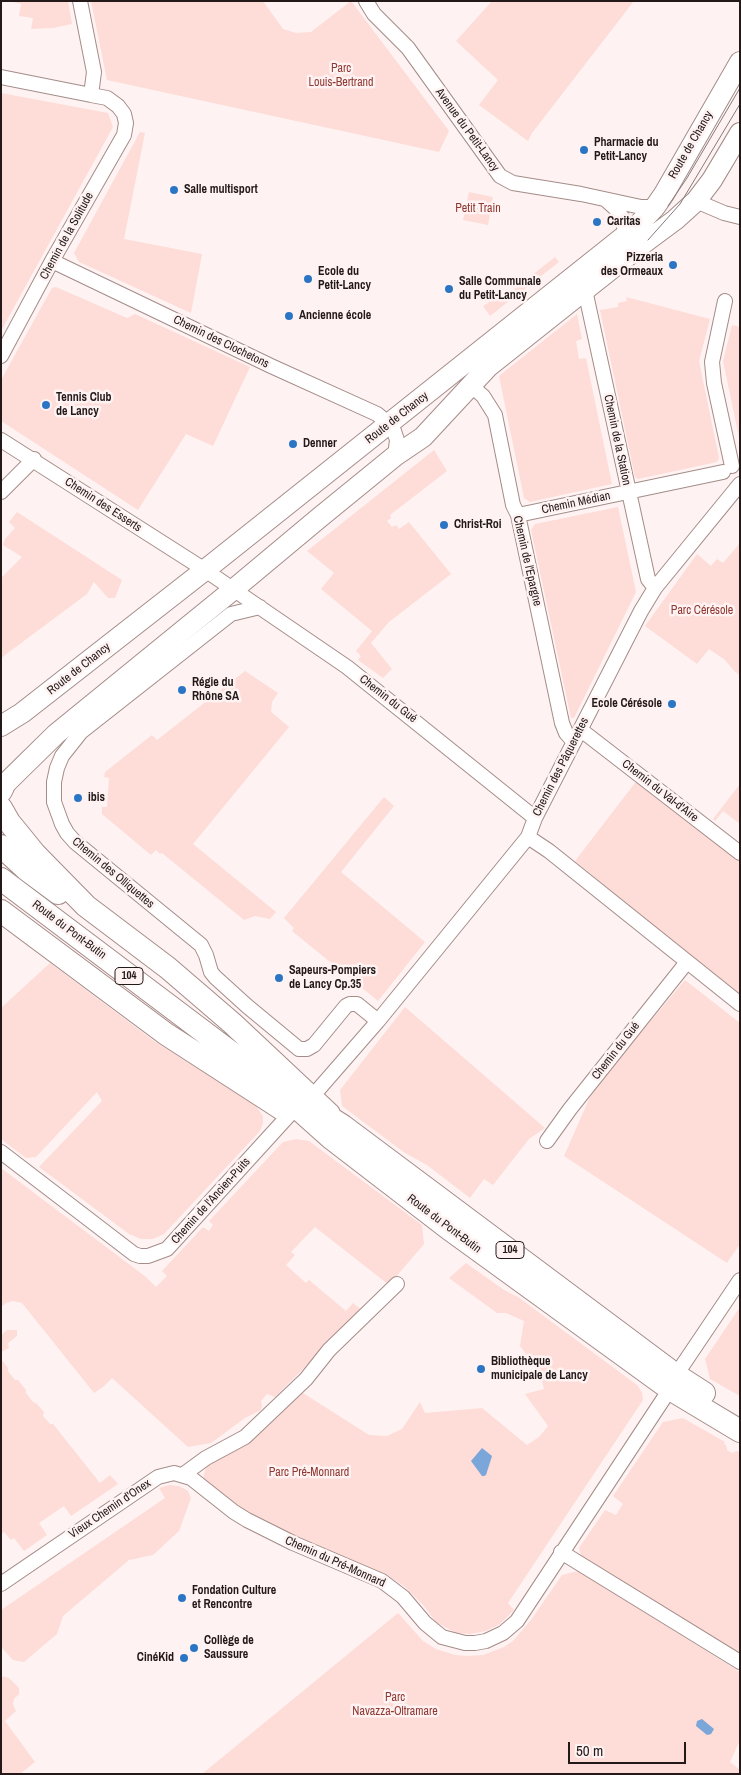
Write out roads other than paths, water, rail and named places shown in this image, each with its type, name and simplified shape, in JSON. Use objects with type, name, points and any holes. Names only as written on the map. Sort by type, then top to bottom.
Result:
[{"type":"main road","name":"Route de Chancy","points":[[1,726],[22,713],[205,570],[626,236],[655,207],[664,194],[740,62]]},
{"type":"main road","points":[[696,201],[712,180],[740,133]]},
{"type":"main road","name":"Route de Chancy","points":[[2,794],[56,734],[234,590],[395,456],[423,437],[488,367],[675,220],[696,201]]},
{"type":"main road","points":[[2,794],[9,822],[34,854],[86,906],[168,968],[249,1038],[311,1098],[337,1132]]},
{"type":"main road","points":[[1,846],[27,870],[53,890],[86,906]]},
{"type":"main road","name":"Route du Pont-Butin","points":[[1,879],[337,1132],[448,1228],[673,1382],[740,1431]]},
{"type":"main road","points":[[1,911],[166,1034],[290,1114],[337,1132]]},
{"type":"main road","name":"Route du Pont-Butin","points":[[673,1382],[709,1397],[740,1414]]},
{"type":"street","points":[[1,77],[92,95],[94,72],[80,1]]},
{"type":"street","name":"Avenue du Petit-Lancy","points":[[366,1],[374,14],[408,48],[500,176],[513,183],[640,207],[655,207]]},
{"type":"street","name":"Chemin de la Solitude","points":[[1,356],[52,261],[124,135],[126,124],[124,114],[118,106],[107,98],[92,95]]},
{"type":"street","points":[[606,200],[622,217],[626,236]]},
{"type":"street","points":[[696,201],[740,217]]},
{"type":"street","name":"Chemin des Clochetons","points":[[52,261],[271,366],[377,414],[389,424]]},
{"type":"street","name":"Chemin de la Station","points":[[585,290],[648,578],[655,588]]},
{"type":"street","name":"Chemin des Pâquerettes","points":[[311,1098],[378,1021],[528,837],[535,818],[641,611],[655,588],[736,487],[724,483],[731,469],[714,382],[712,362],[725,301]]},
{"type":"street","name":"Chemin de l'Epargne","points":[[470,385],[483,396],[494,415],[513,505],[518,515],[562,723],[566,733],[578,736]]},
{"type":"street","points":[[389,424],[397,440],[395,456]]},
{"type":"street","name":"Chemin des Esserts","points":[[1,440],[34,459],[234,590]]},
{"type":"street","points":[[1,492],[34,459]]},
{"type":"street","name":"Chemin Médian","points":[[518,515],[731,469]]},
{"type":"street","name":"Chemin du Gué","points":[[234,590],[347,667],[535,818]]},
{"type":"street","name":"Chemin des Olliquettes","points":[[260,607],[231,614],[81,732],[62,756],[54,782],[54,802],[58,816],[67,833],[201,945],[211,972],[222,984],[299,1049],[307,1049],[314,1045],[346,1006],[350,1004],[357,1004],[378,1021]]},
{"type":"street","name":"Chemin du Val-d'Aire","points":[[578,736],[740,853]]},
{"type":"street","points":[[528,837],[549,851],[740,1004]]},
{"type":"street","name":"Chemin du Gué","points":[[547,1141],[570,1109],[687,962]]},
{"type":"street","name":"Chemin de l'Ancien-Puits","points":[[1,1152],[134,1254],[148,1256],[167,1249],[290,1114]]},
{"type":"street","name":"Chemin du Pré-Monnard","points":[[184,1474],[192,1478],[234,1512],[248,1520],[293,1543],[382,1581],[403,1597],[434,1631],[442,1637],[453,1641],[475,1643],[486,1641],[511,1626],[522,1613],[740,1280]]},
{"type":"street","points":[[184,1474],[206,1458],[245,1437],[306,1379],[329,1350],[397,1284]]},
{"type":"street","name":"Vieux Chemin d'Onex","points":[[1,1584],[158,1477],[174,1472],[184,1474]]},
{"type":"street","points":[[561,1552],[740,1662]]},
{"type":"water","points":[[482,1448],[492,1456],[484,1476],[482,1476],[471,1461]]},
{"type":"water","points":[[702,1719],[714,1729],[711,1734],[707,1735],[696,1726],[697,1721]]},
{"type":"tram line","points":[[668,206],[687,178],[740,88]]},
{"type":"tram line","points":[[648,240],[680,204],[740,104]]},
{"type":"place","name":"Pharmacie du Petit-Lancy","points":[[584,150]]},
{"type":"place","name":"Salle multisport","points":[[174,190]]},
{"type":"place","name":"Caritas","points":[[597,222]]},
{"type":"place","name":"Pizzeria des Ormeaux","points":[[673,265]]},
{"type":"place","name":"Ecole du Petit-Lancy","points":[[308,279]]},
{"type":"place","name":"Salle Communale du Petit-Lancy","points":[[449,289]]},
{"type":"place","name":"Ancienne école","points":[[289,316]]},
{"type":"place","name":"Tennis Club de Lancy","points":[[46,405]]},
{"type":"place","name":"Denner","points":[[293,444]]},
{"type":"place","name":"Christ-Roi","points":[[444,525]]},
{"type":"place","name":"Régie du Rhône SA","points":[[182,690]]},
{"type":"place","name":"Ecole Cérésole","points":[[672,704]]},
{"type":"place","name":"ibis","points":[[78,798]]},
{"type":"place","name":"Sapeurs-Pompiers de Lancy Cp.35","points":[[279,978]]},
{"type":"place","name":"Bibliothèque municipale de Lancy","points":[[481,1369]]},
{"type":"place","name":"Fondation Culture et Rencontre","points":[[182,1598]]},
{"type":"place","name":"Collège de Saussure","points":[[194,1648]]},
{"type":"place","name":"CinéKid","points":[[184,1658]]},
{"type":"park label","name":"Parc Louis-Bertrand","points":[[341,76]]},
{"type":"park label","name":"Petit Train","points":[[478,209]]},
{"type":"park label","name":"Parc Cérésole","points":[[702,611]]},
{"type":"park label","name":"Parc Pré-Monnard","points":[[309,1473]]},
{"type":"park label","name":"Parc Navazza-Oltramare","points":[[395,1705]]}]
